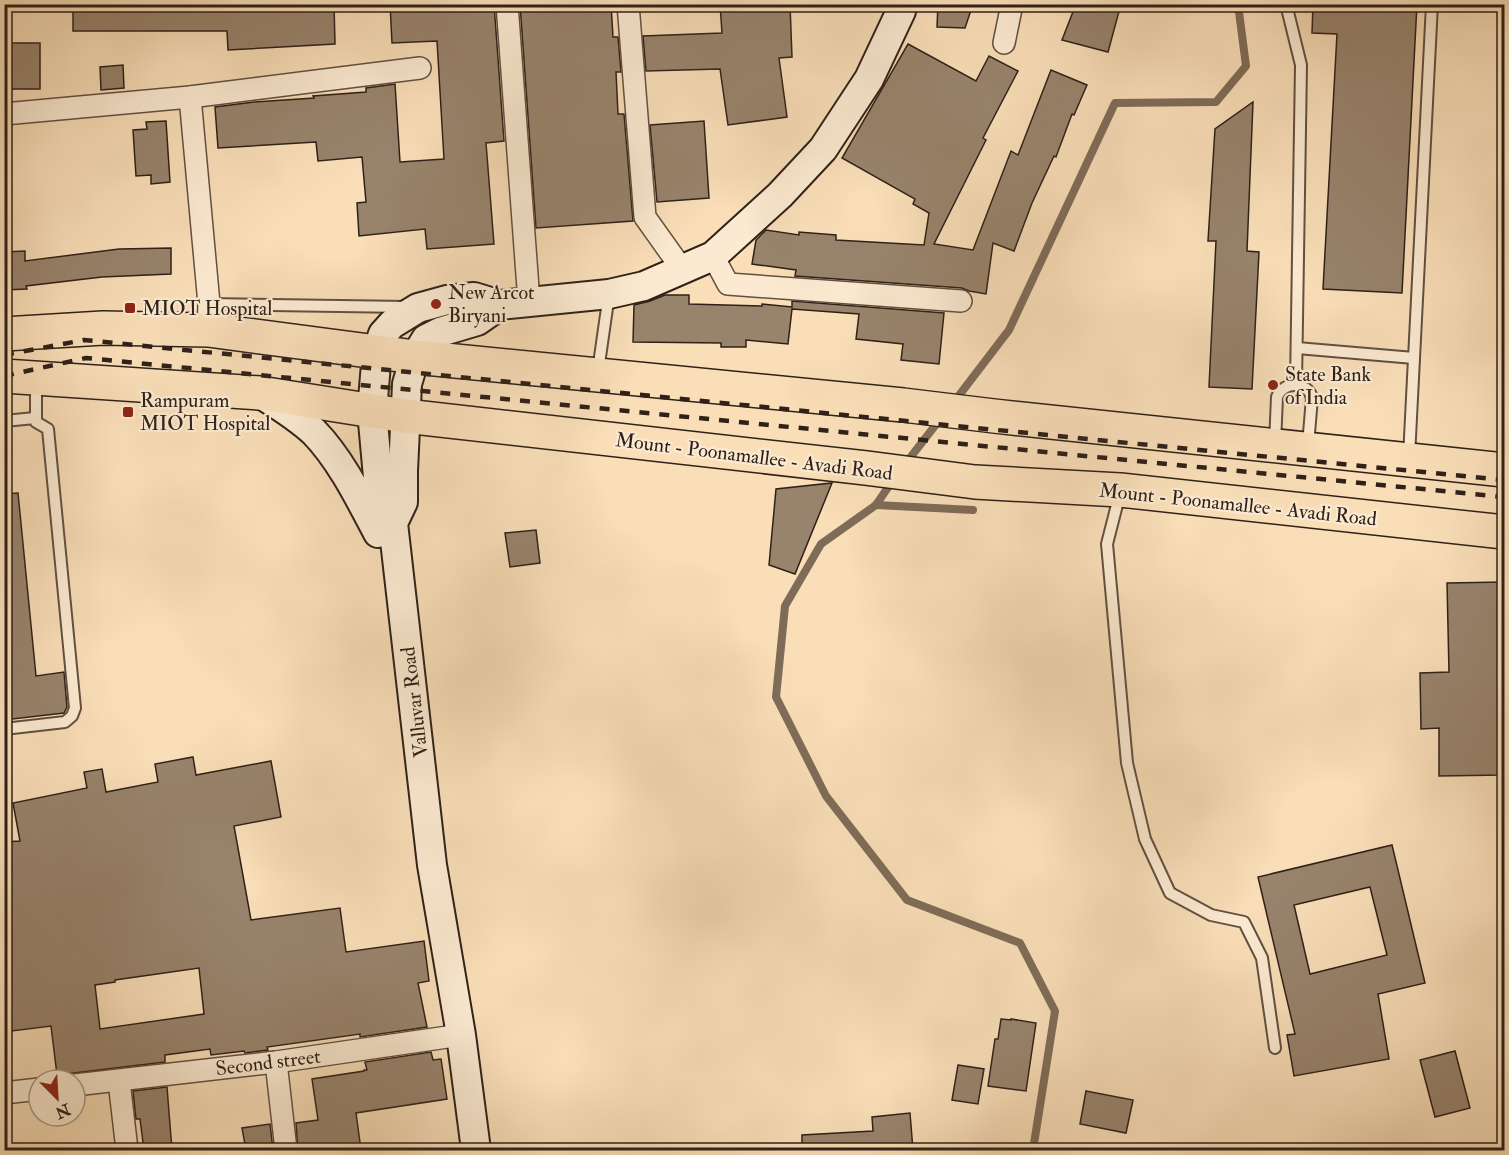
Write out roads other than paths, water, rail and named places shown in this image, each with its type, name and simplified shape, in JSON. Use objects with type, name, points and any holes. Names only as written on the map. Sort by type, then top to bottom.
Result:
[{"type":"main road","points":[[393,523],[380,499],[372,411],[377,352],[383,334],[392,324],[418,308],[447,300],[474,297],[500,305],[609,294],[644,286],[713,255],[780,195],[823,149],[869,79],[902,4]]},
{"type":"main road","name":"Valluvar Road","points":[[476,1150],[461,1035],[432,865],[393,523],[403,502],[407,384],[415,357],[426,339],[440,332],[477,321],[500,305]]},
{"type":"main road","points":[[4,334],[103,328],[209,317],[377,352],[415,357],[903,405],[1504,470]]},
{"type":"main road","name":"Mount - Poonamallee - Avadi Road","points":[[20,377],[260,393],[405,416],[975,482],[1120,490],[1504,532]]},
{"type":"main road","points":[[260,393],[294,415],[315,433],[351,484],[398,569]]},
{"type":"street","points":[[507,4],[529,302]]},
{"type":"street","points":[[628,4],[645,217],[682,269]]},
{"type":"street","points":[[1004,43],[1012,4]]},
{"type":"street","points":[[4,114],[190,97],[420,68]]},
{"type":"street","points":[[190,97],[209,317]]},
{"type":"street","points":[[713,255],[728,284],[961,300]]},
{"type":"street","name":"Second street","points":[[87,1084],[276,1062],[461,1035]]},
{"type":"street","points":[[276,1062],[286,1150]]},
{"type":"street","points":[[119,1081],[127,1150]]},
{"type":"street","points":[[4,1093],[27,1090]]},
{"type":"lane","points":[[1286,4],[1301,65],[1296,384]]},
{"type":"lane","points":[[1409,460],[1432,4]]},
{"type":"lane","points":[[597,375],[609,294]]},
{"type":"lane","points":[[209,317],[418,308]]},
{"type":"lane","points":[[1297,348],[1414,358]]},
{"type":"lane","points":[[4,729],[65,722],[72,716],[75,708],[48,429],[39,424],[35,418],[20,377]]},
{"type":"lane","points":[[1275,446],[1277,397],[1285,387],[1296,384],[1307,388],[1312,398],[1308,449]]},
{"type":"lane","points":[[4,421],[35,418]]},
{"type":"lane","points":[[1120,490],[1107,544],[1127,764],[1144,839],[1170,893],[1211,915],[1244,922],[1262,958],[1275,1048]]},
{"type":"waterway","points":[[954,402],[1009,330],[1115,103],[1216,102],[1246,66],[1238,4]]},
{"type":"waterway","points":[[906,463],[941,418]]},
{"type":"waterway","points":[[893,480],[876,505],[821,544],[785,606],[776,697],[826,796],[907,900],[1020,943],[1055,1011],[1033,1150]]},
{"type":"waterway","points":[[876,505],[973,510]]},
{"type":"railway","points":[[4,355],[84,340],[1504,480]]},
{"type":"railway","points":[[4,376],[86,358],[1504,497]]},
{"type":"place","name":"New Arcot Biryani","points":[[436,304]]},
{"type":"place","name":"MIOT Hospital","points":[[130,308]]},
{"type":"place","name":"State Bank of India","points":[[1273,385]]},
{"type":"place","name":"Rampuram MIOT Hospital","points":[[128,412]]}]
